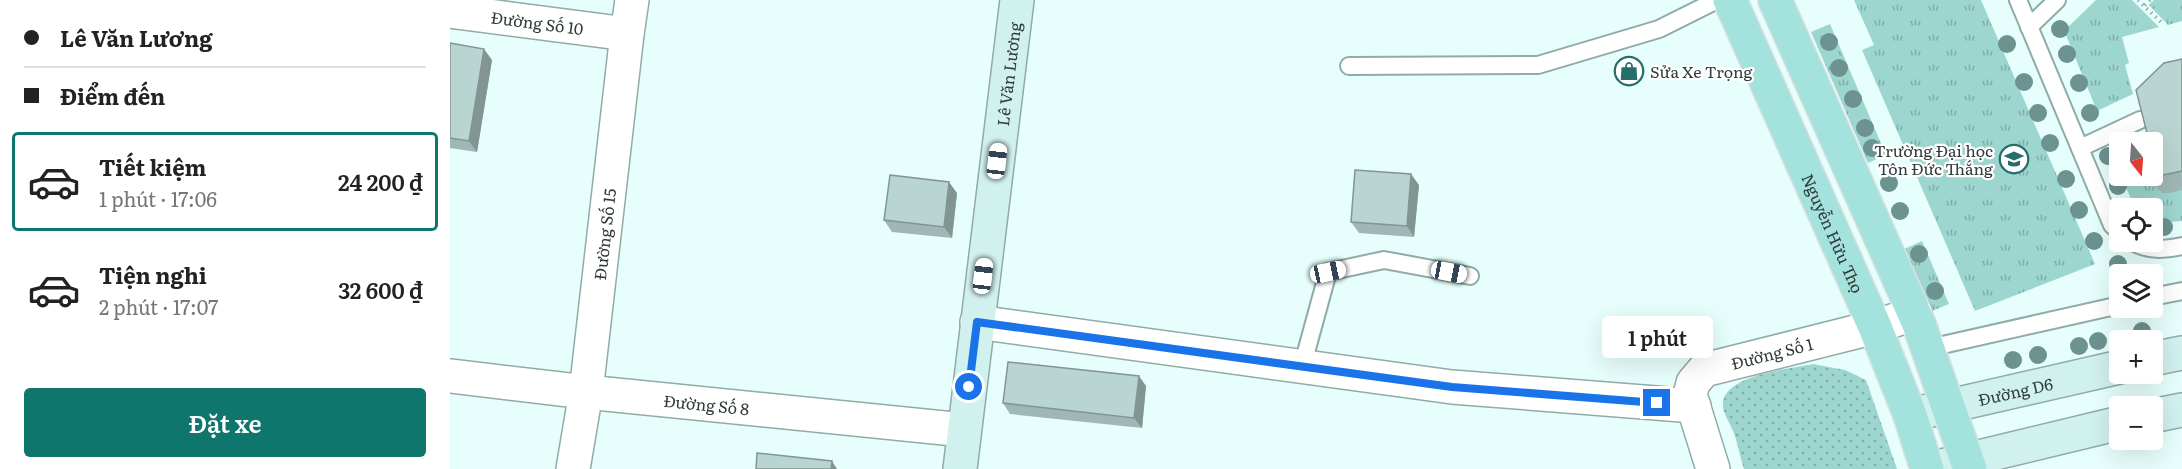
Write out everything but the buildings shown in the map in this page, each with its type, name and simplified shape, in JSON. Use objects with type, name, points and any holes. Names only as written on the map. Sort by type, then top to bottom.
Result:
[{"type":"main road","name":"Nguyễn Hữu Thọ","points":[[1730,0],[1875,327],[1910,415],[1928,469]]},
{"type":"main road","points":[[1774,0],[1915,313],[1969,464]]},
{"type":"street","name":"Đường Số 15","points":[[573,469],[586,392],[632,0]]},
{"type":"street","name":"Lê Văn Lương","points":[[960,469],[1017,0]]},
{"type":"street","name":"Đường Số 10","points":[[450,10],[627,34]]},
{"type":"street","points":[[1875,327],[1915,313]]},
{"type":"street","points":[[977,322],[1452,387],[1694,406]]},
{"type":"street","name":"Đường Số 1","points":[[1713,469],[1690,395],[1693,383],[1704,370],[1875,327]]},
{"type":"street","points":[[2163,357],[2182,353]]},
{"type":"street","name":"Đường D6","points":[[1910,415],[2109,370]]},
{"type":"street","name":"Đường Số 8","points":[[450,376],[964,430]]},
{"type":"street","points":[[2163,414],[2182,410]]},
{"type":"street","points":[[1928,469],[1969,464],[2109,426]]},
{"type":"lane","points":[[1349,66],[1538,65],[1659,29],[1718,0]]},
{"type":"lane","points":[[2018,0],[2109,218]]},
{"type":"lane","points":[[2029,27],[2057,0]]},
{"type":"lane","points":[[2080,148],[2140,120]]},
{"type":"lane","points":[[2163,249],[2182,246]]},
{"type":"lane","points":[[1302,367],[1328,272],[1384,260],[1470,276]]},
{"type":"lane","points":[[2163,295],[2182,291]]},
{"type":"lane","points":[[1929,348],[2109,307]]},
{"type":"path","points":[[2138,0],[2164,25]]},
{"type":"path","points":[[2144,6],[2150,0]]},
{"type":"green space","points":[[1854,0],[1981,0],[2095,264],[1975,311],[1862,50],[1874,45]]},
{"type":"green space","points":[[2096,0],[2132,0],[2159,27],[2122,37],[2129,63],[2125,65],[2133,94],[2097,111],[2066,35],[2067,28]]},
{"type":"green space","points":[[2154,0],[2182,0],[2182,21],[2168,25],[2149,5]]},
{"type":"green space","points":[[1830,24],[1886,155],[1868,163],[1811,32]]},
{"type":"green space","points":[[2125,186],[2154,186],[2162,193],[2182,190],[2182,221],[2163,222],[2163,198],[2131,198]]},
{"type":"green space","points":[[1922,241],[1949,304],[1932,311],[1904,249]]},
{"type":"green space","points":[[1813,364],[1845,370],[1866,380],[1897,469],[1744,469],[1734,433],[1723,407],[1725,396],[1732,387],[1758,375]]},
{"type":"place","name":"Sửa Xe Trọng","points":[[1629,71]]},
{"type":"place","name":"Trường Đại học Tôn Đức Thắng","points":[[2014,159]]},
{"type":"route","points":[[969,387],[977,322],[1452,387],[1657,403]]}]
